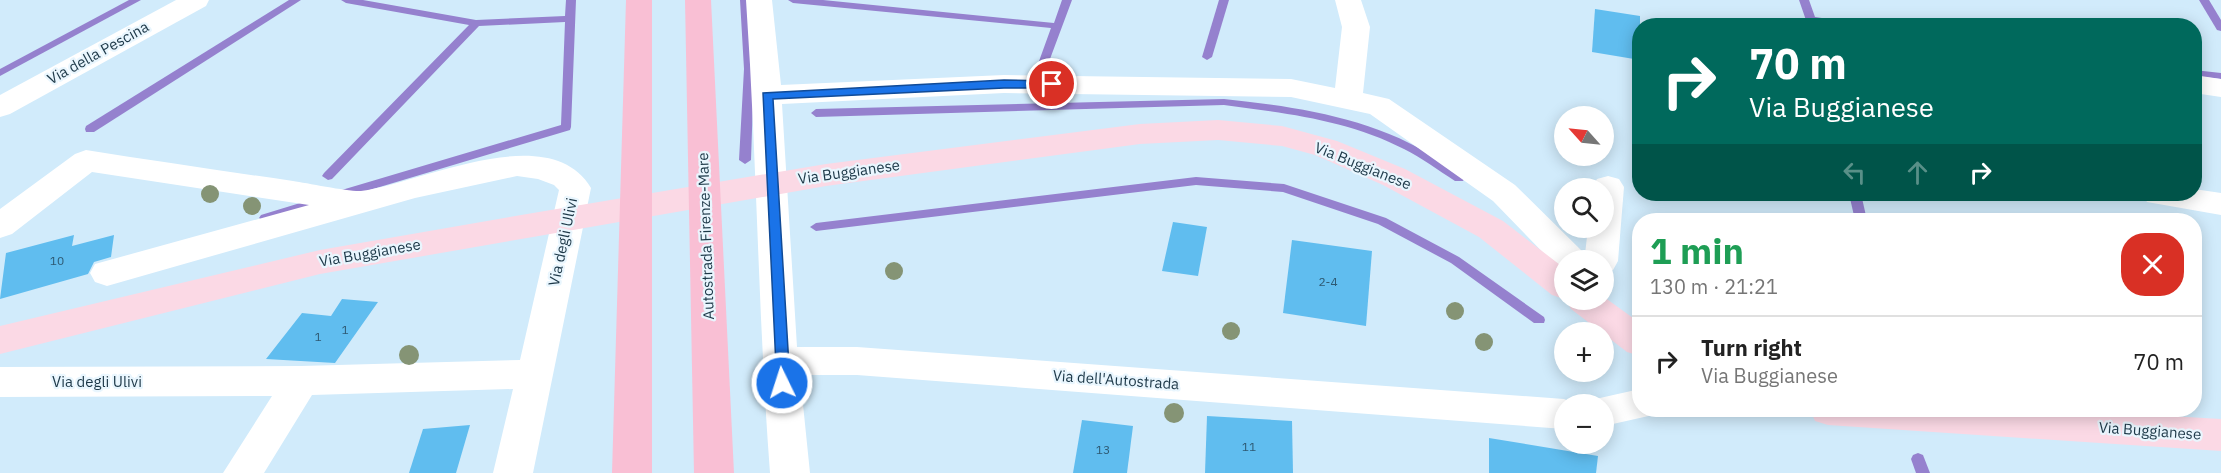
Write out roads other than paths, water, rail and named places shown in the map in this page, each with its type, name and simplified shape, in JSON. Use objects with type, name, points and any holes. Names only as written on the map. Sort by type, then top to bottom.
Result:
[{"type":"highway","points":[[632,473],[639,0]]},
{"type":"highway","name":"Autostrada Firenze-Mare","points":[[698,0],[714,473]]},
{"type":"main road","name":"Via Buggianese","points":[[0,340],[320,262],[533,225],[826,175],[1140,134],[1218,130],[1282,136],[1326,148],[1429,194],[1491,229],[1554,278]]},
{"type":"main road","points":[[1596,310],[1632,337]]},
{"type":"main road","name":"Via Buggianese","points":[[1938,417],[2221,435]]},
{"type":"street","name":"Via della Pescina","points":[[0,107],[196,0]]},
{"type":"street","points":[[759,0],[767,95],[780,361],[790,473]]},
{"type":"street","points":[[1348,0],[1356,27],[1348,100]]},
{"type":"street","points":[[767,95],[1004,84],[1291,88],[1379,106],[1504,193],[1561,250]]},
{"type":"street","points":[[2202,85],[2221,88]]},
{"type":"street","name":"Via degli Ulivi","points":[[0,226],[86,161],[362,201]]},
{"type":"street","name":"Via degli Ulivi","points":[[106,273],[415,187],[517,165],[543,169],[565,177],[575,188],[513,473]]},
{"type":"street","points":[[2202,201],[2221,204]]},
{"type":"street","points":[[1614,309],[1632,335]]},
{"type":"street","name":"Via dell'Autostrada","points":[[780,361],[857,361],[1554,413]]},
{"type":"street","name":"Via degli Ulivi","points":[[0,382],[301,381],[535,374]]},
{"type":"street","points":[[243,473],[301,381]]},
{"type":"street","points":[[1614,409],[1632,406]]},
{"type":"waterway","points":[[0,73],[136,0]]},
{"type":"waterway","points":[[90,129],[296,0]]},
{"type":"waterway","points":[[346,0],[476,23]]},
{"type":"waterway","points":[[339,195],[566,127],[571,0]]},
{"type":"waterway","points":[[745,0],[749,69],[745,160]]},
{"type":"waterway","points":[[793,0],[1057,26]]},
{"type":"waterway","points":[[1039,75],[1067,0]]},
{"type":"waterway","points":[[1207,57],[1224,0]]},
{"type":"waterway","points":[[1804,0],[1810,18]]},
{"type":"waterway","points":[[2204,0],[2221,28]]},
{"type":"waterway","points":[[476,23],[569,19]]},
{"type":"waterway","points":[[328,176],[476,23]]},
{"type":"waterway","points":[[2202,74],[2221,76]]},
{"type":"waterway","points":[[816,113],[1224,102],[1291,111],[1357,126],[1407,146],[1459,178]]},
{"type":"waterway","points":[[816,227],[1196,181],[1284,188],[1382,221],[1455,260],[1539,320]]},
{"type":"waterway","points":[[265,218],[323,200]]},
{"type":"waterway","points":[[1857,201],[1859,213]]},
{"type":"waterway","points":[[1918,459],[1923,473]]}]
